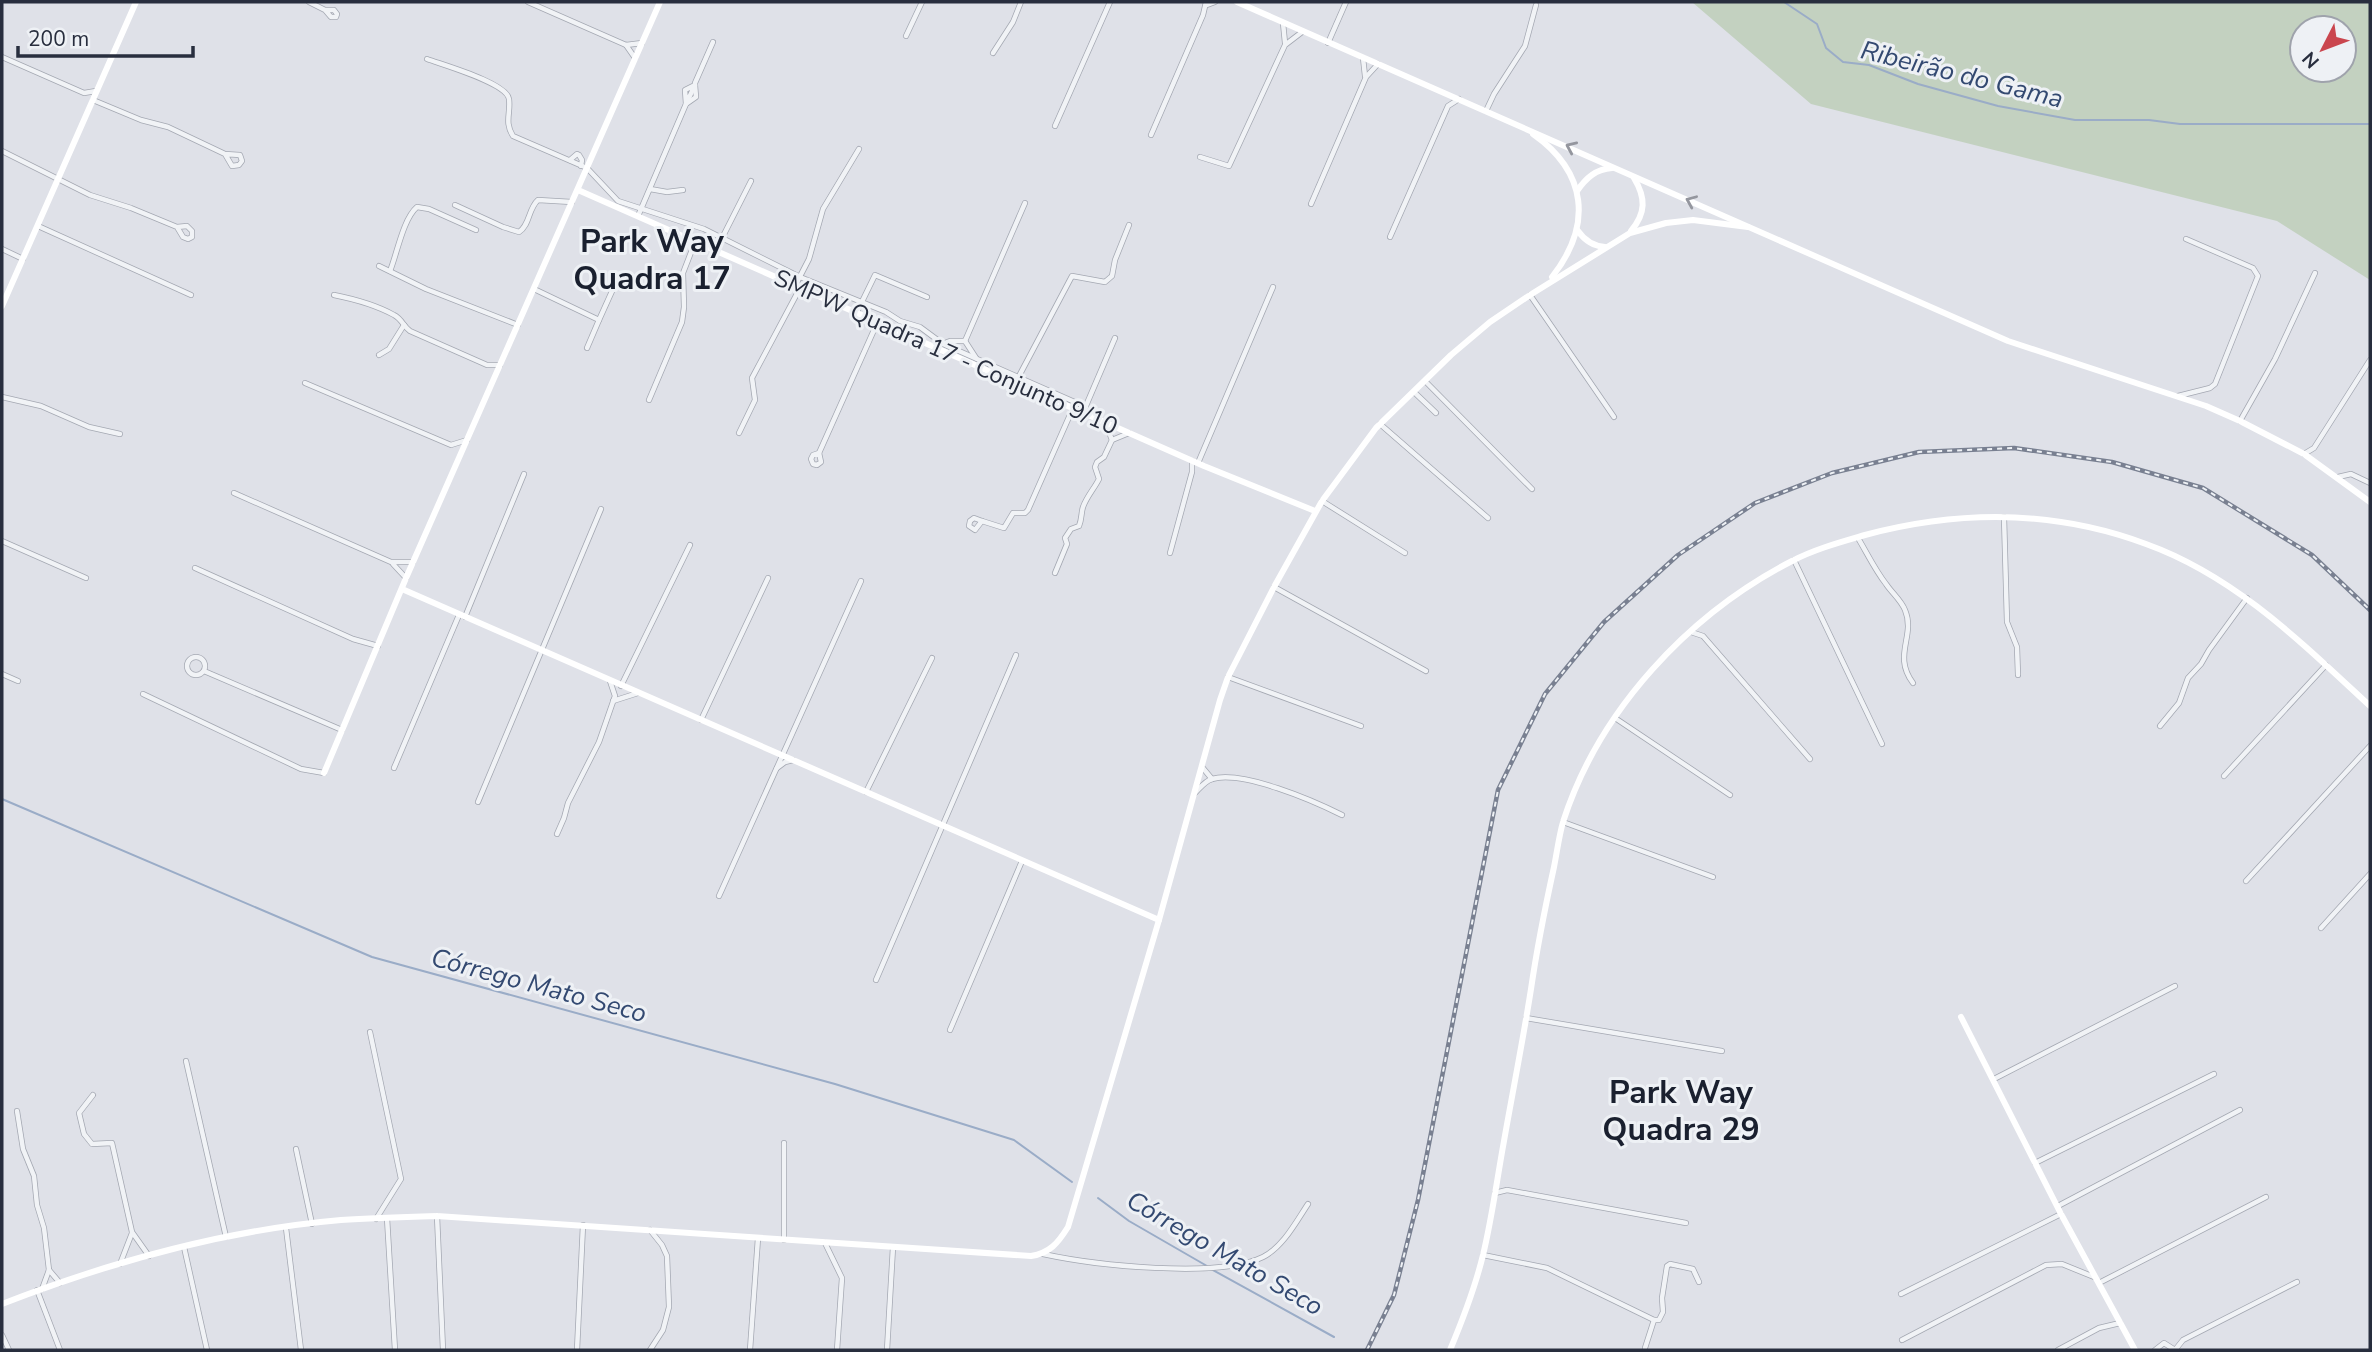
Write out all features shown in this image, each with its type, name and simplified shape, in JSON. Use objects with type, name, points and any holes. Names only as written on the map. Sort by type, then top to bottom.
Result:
[{"type":"street","points":[[2,306],[136,2]]},
{"type":"street","points":[[309,2],[325,10]]},
{"type":"street","points":[[528,2],[626,45],[642,43]]},
{"type":"street","points":[[144,694],[301,769],[324,773],[406,578],[578,190],[584,167],[660,2]]},
{"type":"street","points":[[906,36],[922,2]]},
{"type":"street","points":[[993,53],[1013,22],[1021,2]]},
{"type":"street","points":[[1055,126],[1110,2]]},
{"type":"street","points":[[1151,135],[1207,3],[1215,2]]},
{"type":"street","points":[[1328,43],[1346,2]]},
{"type":"street","points":[[1242,3],[1302,32],[2008,341],[2177,397],[2240,421],[2316,461],[2370,502]]},
{"type":"street","points":[[1486,111],[1525,46],[1536,5]]},
{"type":"street","points":[[1200,157],[1229,166],[1285,45],[1283,23]]},
{"type":"street","points":[[1285,45],[1302,32]]},
{"type":"street","points":[[686,104],[696,97],[695,85],[713,42]]},
{"type":"street","points":[[626,45],[635,58]]},
{"type":"street","points":[[2,57],[84,93],[91,103],[168,127],[225,154]]},
{"type":"street","points":[[1363,58],[1366,77]]},
{"type":"street","points":[[427,59],[498,86],[508,93],[510,101],[507,120],[513,136],[584,167],[618,201],[639,213],[704,229],[800,277],[900,321],[920,327],[939,345],[975,358],[1085,410],[1115,338]]},
{"type":"street","points":[[1311,204],[1366,77],[1377,64]]},
{"type":"street","points":[[639,213],[686,104],[685,90],[695,85]]},
{"type":"street","points":[[84,93],[97,91]]},
{"type":"street","points":[[1445,93],[1448,106]]},
{"type":"street","points":[[1390,237],[1448,106],[1459,99]]},
{"type":"street","points":[[1525,128],[1566,164],[1577,191],[1578,231],[1566,259],[1548,283]]},
{"type":"street","points":[[739,433],[755,400],[752,378],[798,287],[823,209],[859,149]]},
{"type":"street","points":[[2,151],[89,195],[131,208],[177,227]]},
{"type":"street","points":[[570,160],[579,155],[584,167]]},
{"type":"street","points":[[1577,191],[1598,171],[1615,168]]},
{"type":"street","points":[[1630,233],[1642,214],[1644,204],[1644,197],[1633,176]]},
{"type":"street","points":[[716,250],[751,181]]},
{"type":"street","points":[[650,189],[667,192],[683,190]]},
{"type":"street","name":"SMPW Quadra 17 - Conjunto 9/10","points":[[578,190],[639,213],[798,287],[939,345],[982,368],[1017,379],[1073,408],[1085,410],[1105,422],[1198,463],[1315,511]]},
{"type":"street","points":[[455,205],[519,232],[524,228],[530,210],[538,200],[572,202]]},
{"type":"street","points":[[965,341],[1024,203]]},
{"type":"street","points":[[390,271],[406,222],[417,207],[429,209],[476,230]]},
{"type":"street","points":[[1042,1254],[1052,1248],[1068,1227],[1228,677],[1315,511],[1380,424],[1413,391],[1490,322],[1548,283],[1630,233],[1666,223],[1693,220],[1748,227]]},
{"type":"street","points":[[1017,379],[1072,276],[1105,282],[1112,276],[1115,260],[1129,225]]},
{"type":"street","points":[[37,226],[191,295]]},
{"type":"street","points":[[1578,231],[1587,241],[1598,247],[1606,247]]},
{"type":"street","points":[[2177,397],[2210,388],[2215,384],[2258,276],[2257,270],[2186,239]]},
{"type":"street","points":[[649,400],[682,322],[683,274],[695,241]]},
{"type":"street","points":[[2,249],[23,259]]},
{"type":"street","points":[[379,266],[426,289],[518,325]]},
{"type":"street","points":[[2240,421],[2275,359],[2315,273]]},
{"type":"street","points":[[857,312],[875,275],[927,297]]},
{"type":"street","points":[[1170,554],[1192,472],[1273,287]]},
{"type":"street","points":[[534,289],[599,320]]},
{"type":"street","points":[[587,348],[613,289]]},
{"type":"street","points":[[334,295],[387,311],[398,317],[406,329],[487,365],[500,365]]},
{"type":"street","points":[[1530,295],[1614,417]]},
{"type":"street","points":[[819,453],[874,330],[870,318]]},
{"type":"street","points":[[874,330],[886,325]]},
{"type":"street","points":[[379,355],[389,349],[404,326]]},
{"type":"street","points":[[939,345],[950,341],[965,341]]},
{"type":"street","points":[[965,341],[982,368]]},
{"type":"street","points":[[2304,454],[2315,448],[2370,360]]},
{"type":"street","points":[[487,365],[496,375]]},
{"type":"street","points":[[1425,380],[1532,489]]},
{"type":"street","points":[[305,383],[451,445],[459,459]]},
{"type":"street","points":[[1413,391],[1436,413]]},
{"type":"street","points":[[2,397],[41,406],[89,427],[120,434]]},
{"type":"street","points":[[1064,404],[1068,417]]},
{"type":"street","points":[[982,521],[1004,528],[1013,513],[1025,513],[1028,510],[1073,408]]},
{"type":"street","points":[[1105,422],[1112,440]]},
{"type":"street","points":[[1380,424],[1488,518]]},
{"type":"street","points":[[1055,573],[1067,544],[1065,538],[1071,529],[1079,526],[1090,491],[1095,488],[1099,479],[1095,467],[1097,461],[1104,457],[1112,440],[1130,433]]},
{"type":"street","points":[[451,445],[468,440]]},
{"type":"street","points":[[2315,448],[2316,461]]},
{"type":"street","points":[[1192,472],[1198,463]]},
{"type":"street","points":[[394,768],[524,474]]},
{"type":"street","points":[[2338,477],[2351,474],[2370,483]]},
{"type":"street","points":[[234,493],[391,562],[414,562]]},
{"type":"street","points":[[1322,501],[1405,553]]},
{"type":"street","points":[[478,802],[601,509]]},
{"type":"street","points":[[1450,1350],[1483,1255],[1541,928],[1563,822],[1584,772],[1615,718],[1646,675],[1730,598],[1794,560],[1858,538],[1931,522],[1978,517],[2066,522],[2125,537],[2180,559],[2247,597],[2370,706]]},
{"type":"street","points":[[2004,517],[2007,622],[2017,647],[2018,675]]},
{"type":"street","points":[[1858,538],[1880,577],[1906,612],[1903,663],[1906,674],[1913,683]]},
{"type":"street","points":[[2,541],[86,578]]},
{"type":"street","points":[[621,686],[690,545]]},
{"type":"street","points":[[1794,560],[1882,744]]},
{"type":"street","points":[[391,562],[406,578]]},
{"type":"street","points":[[195,568],[353,639],[378,646]]},
{"type":"street","points":[[701,720],[768,578]]},
{"type":"street","points":[[719,896],[861,581]]},
{"type":"street","points":[[1274,587],[1426,671]]},
{"type":"street","points":[[402,589],[1159,920]]},
{"type":"street","points":[[2160,726],[2179,703],[2188,678],[2201,664],[2247,597]]},
{"type":"street","points":[[1701,623],[1703,636]]},
{"type":"street","points":[[1690,632],[1703,636],[1810,759]]},
{"type":"street","points":[[876,980],[1016,655]]},
{"type":"street","points":[[194,657],[200,658],[205,670],[201,675],[192,675],[188,671],[188,662],[194,657]]},
{"type":"street","points":[[866,792],[932,658]]},
{"type":"street","points":[[2224,776],[2326,665]]},
{"type":"street","points":[[205,670],[342,730]]},
{"type":"street","points":[[2,674],[18,681]]},
{"type":"street","points":[[1228,677],[1361,726]]},
{"type":"street","points":[[557,834],[568,803],[596,750],[612,701],[614,690],[610,681]]},
{"type":"street","points":[[612,701],[638,693]]},
{"type":"street","points":[[1615,718],[1730,795]]},
{"type":"street","points":[[2246,881],[2370,746]]},
{"type":"street","points":[[773,772],[785,762],[794,760]]},
{"type":"street","points":[[1202,767],[1212,779]]},
{"type":"street","points":[[1195,793],[1212,779],[1228,778],[1295,794],[1342,815]]},
{"type":"street","points":[[1563,822],[1713,877]]},
{"type":"street","points":[[950,1030],[1022,861]]},
{"type":"street","points":[[2321,928],[2370,874]]},
{"type":"street","points":[[1994,1079],[2175,986]]},
{"type":"street","points":[[1961,1017],[2134,1350]]},
{"type":"street","points":[[1526,1018],[1722,1051]]},
{"type":"street","points":[[370,1032],[401,1179],[376,1219]]},
{"type":"street","points":[[186,1061],[227,1237]]},
{"type":"street","points":[[2035,1163],[2214,1074]]},
{"type":"street","points":[[93,1095],[79,1113],[84,1134],[92,1144],[112,1143],[132,1233],[149,1256]]},
{"type":"street","points":[[1901,1294],[2240,1110]]},
{"type":"street","points":[[17,1111],[23,1149],[34,1176],[38,1212],[44,1228],[49,1270],[40,1290],[60,1350]]},
{"type":"street","points":[[784,1143],[784,1240]]},
{"type":"street","points":[[296,1149],[312,1224]]},
{"type":"street","points":[[1497,1180],[1507,1190]]},
{"type":"street","points":[[1494,1193],[1507,1190],[1686,1223]]},
{"type":"street","points":[[2097,1281],[2266,1197]]},
{"type":"street","points":[[2,1304],[120,1264],[227,1237],[312,1224],[387,1218],[437,1216],[583,1224],[784,1240],[1031,1256],[1042,1254],[1178,1269],[1241,1265],[1265,1256],[1285,1237],[1308,1204]]},
{"type":"street","points":[[437,1216],[443,1350]]},
{"type":"street","points":[[387,1218],[395,1350]]},
{"type":"street","points":[[577,1350],[583,1224]]},
{"type":"street","points":[[286,1228],[301,1350]]},
{"type":"street","points":[[650,1230],[667,1256],[669,1307],[663,1330],[650,1350]]},
{"type":"street","points":[[120,1264],[132,1233]]},
{"type":"street","points":[[750,1350],[758,1238]]},
{"type":"street","points":[[825,1242],[842,1278],[837,1350]]},
{"type":"street","points":[[887,1350],[893,1246]]},
{"type":"street","points":[[184,1247],[207,1350]]},
{"type":"street","points":[[1483,1255],[1547,1268],[1654,1320],[1660,1320],[1663,1312],[1662,1298],[1666,1268],[1669,1265],[1693,1269],[1699,1282]]},
{"type":"street","points":[[1902,1339],[2046,1265],[2062,1265],[2097,1281]]},
{"type":"street","points":[[49,1270],[60,1283]]},
{"type":"street","points":[[2155,1350],[2164,1343],[2175,1350],[2183,1340],[2297,1282]]},
{"type":"street","points":[[1646,1348],[1654,1320]]},
{"type":"street","points":[[2058,1350],[2099,1328],[2120,1323]]},
{"type":"street","points":[[2,1335],[9,1350]]},
{"type":"green space","points":[[1692,2],[2370,2],[2370,280],[2277,221],[1811,104]]},
{"type":"waterway","name":"Ribeirão do Gama","points":[[1784,2],[1817,24],[1826,48],[1843,62],[1869,65],[1918,84],[1998,106],[2075,120],[2149,120],[2180,124],[2370,124]]},
{"type":"waterway","name":"Córrego Mato Seco","points":[[2,799],[372,957],[835,1084],[1014,1140],[1072,1182]]},
{"type":"waterway","name":"Córrego Mato Seco","points":[[1098,1198],[1129,1221],[1207,1266]]},
{"type":"waterway","name":"Córrego Mato Seco","points":[[1211,1269],[1334,1337]]},
{"type":"railway","points":[[1367,1350],[1394,1295],[1418,1200],[1498,790],[1545,694],[1604,622],[1678,555],[1755,503],[1832,473],[1919,452],[2014,448],[2112,462],[2203,488],[2312,555],[2370,610]]},
{"type":"district","name":"Park Way Quadra 17","points":[[652,260]]},
{"type":"district","name":"Park Way Quadra 29","points":[[1681,1110]]}]
